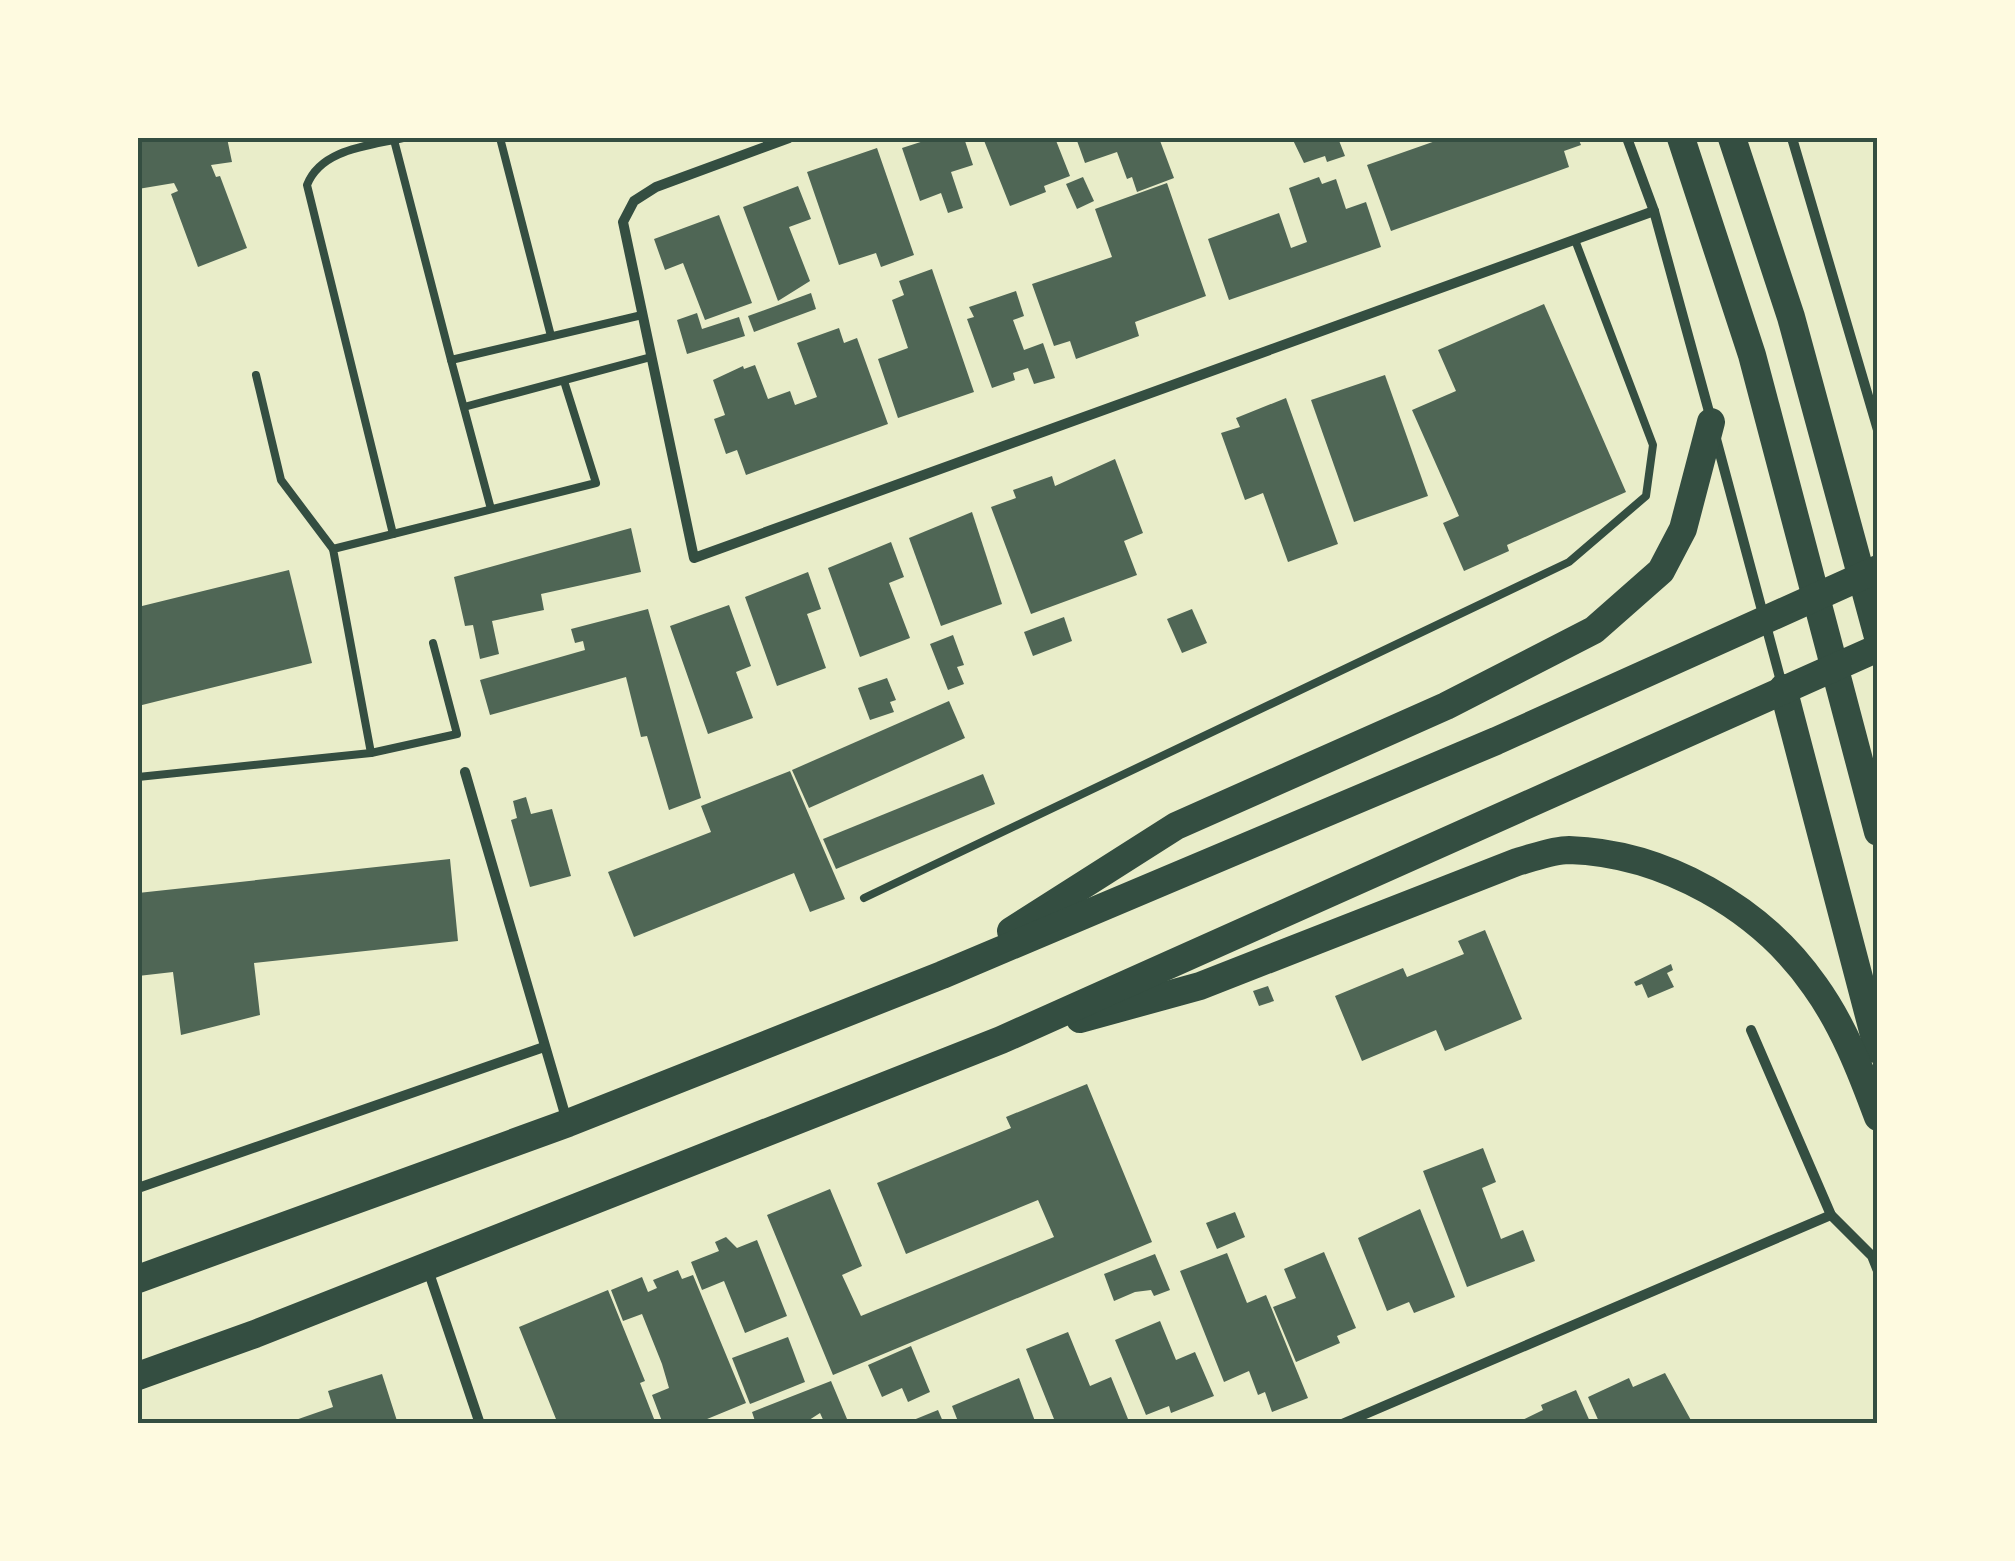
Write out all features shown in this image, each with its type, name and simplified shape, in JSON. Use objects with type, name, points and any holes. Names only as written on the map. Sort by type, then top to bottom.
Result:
[{"type":"highway","points":[[1681,138],[1752,355],[1878,832]]},
{"type":"highway","points":[[1732,138],[1791,318],[1878,637]]},
{"type":"highway","points":[[942,975],[1176,826],[1446,706],[1594,630],[1661,571],[1684,529],[1712,422]]},
{"type":"highway","points":[[138,1279],[568,1123],[942,975],[1766,622],[1878,568]]},
{"type":"highway","points":[[138,1376],[1001,1040],[1878,648]]},
{"type":"highway","points":[[1783,688],[1878,1050]]},
{"type":"highway","points":[[1001,1040],[1200,986],[1463,880],[1565,850],[1634,857],[1674,873],[1778,939],[1839,1023],[1878,1117]]},
{"type":"street","points":[[788,138],[656,188],[634,200],[622,222],[694,558],[1654,211]]},
{"type":"street","points":[[1627,138],[1654,211],[1783,688]]},
{"type":"street","points":[[1792,138],[1878,430]]},
{"type":"street","points":[[465,772],[568,1123]]},
{"type":"street","points":[[1750,1030],[1831,1216],[1872,1256],[1878,1271]]},
{"type":"street","points":[[138,1188],[544,1047]]},
{"type":"street","points":[[1342,1424],[1831,1216]]},
{"type":"street","points":[[427,1266],[480,1424]]},
{"type":"lane","points":[[500,138],[551,336]]},
{"type":"lane","points":[[393,534],[307,185],[314,168],[328,158],[398,139],[491,509]]},
{"type":"lane","points":[[864,898],[1568,562],[1646,496],[1653,445],[1575,240]]},
{"type":"lane","points":[[451,360],[642,315]]},
{"type":"lane","points":[[464,408],[651,357]]},
{"type":"lane","points":[[256,375],[281,480],[333,549],[371,753]]},
{"type":"lane","points":[[333,549],[596,483],[564,381]]},
{"type":"lane","points":[[138,777],[371,753],[457,734],[433,644]]},
{"type":"building","points":[[138,138],[227,138],[232,162],[211,165],[216,177],[220,176],[247,248],[198,267],[171,194],[178,191],[174,183],[138,189]]},
{"type":"building","points":[[933,138],[964,138],[973,165],[951,172],[963,208],[948,213],[941,193],[920,201],[902,148]]},
{"type":"building","points":[[983,138],[1055,138],[1070,176],[1044,186],[1046,192],[1010,206]]},
{"type":"building","points":[[1076,138],[1159,138],[1174,178],[1137,192],[1132,177],[1127,179],[1117,152],[1085,163]]},
{"type":"building","points":[[1292,138],[1338,138],[1345,156],[1327,162],[1325,156],[1304,163]]},
{"type":"building","points":[[1444,138],[1578,138],[1581,145],[1564,151],[1569,167],[1391,231],[1367,165]]},
{"type":"building","points":[[877,148],[914,255],[881,267],[876,253],[839,265],[807,172]]},
{"type":"building","points":[[1083,177],[1094,201],[1077,209],[1066,184]]},
{"type":"building","points":[[1319,177],[1322,184],[1336,179],[1346,209],[1366,202],[1381,247],[1229,300],[1208,239],[1279,213],[1291,248],[1307,242],[1289,188]]},
{"type":"building","points":[[1167,183],[1206,296],[1135,322],[1139,336],[1076,359],[1070,341],[1054,346],[1032,284],[1112,257],[1095,209]]},
{"type":"building","points":[[798,186],[811,219],[789,227],[810,281],[778,301],[743,207]]},
{"type":"building","points":[[719,215],[752,303],[705,320],[683,263],[665,270],[654,239]]},
{"type":"building","points":[[932,269],[974,392],[898,418],[878,359],[908,348],[892,300],[904,295],[899,281]]},
{"type":"building","points":[[1016,291],[1024,316],[1013,320],[1024,350],[1043,343],[1055,378],[1034,384],[1028,368],[1013,373],[1015,380],[992,388],[967,319],[974,317],[969,307]]},
{"type":"building","points":[[811,293],[816,309],[754,332],[748,316]]},
{"type":"building","points":[[1544,304],[1626,492],[1507,545],[1509,551],[1464,571],[1443,523],[1459,516],[1412,410],[1456,391],[1438,350]]},
{"type":"building","points":[[697,313],[702,329],[739,317],[745,336],[687,354],[677,320]]},
{"type":"building","points":[[839,328],[844,343],[857,338],[888,424],[746,475],[737,450],[726,454],[714,419],[725,415],[713,380],[743,366],[744,369],[755,365],[768,399],[790,391],[795,405],[817,397],[797,343]]},
{"type":"building","points":[[1385,375],[1428,496],[1354,522],[1311,400]]},
{"type":"building","points":[[1286,398],[1338,544],[1288,562],[1263,493],[1245,500],[1221,433],[1240,427],[1236,418]]},
{"type":"building","points":[[1115,459],[1143,533],[1124,541],[1137,575],[1031,614],[991,507],[1016,498],[1013,490],[1052,476],[1055,486]]},
{"type":"building","points":[[972,512],[1002,604],[941,626],[909,538]]},
{"type":"building","points":[[631,528],[641,572],[541,594],[544,610],[492,621],[499,654],[480,659],[473,625],[465,626],[454,577]]},
{"type":"building","points":[[891,542],[904,577],[889,583],[910,638],[860,657],[828,568]]},
{"type":"building","points":[[289,570],[312,663],[138,706],[138,607]]},
{"type":"building","points":[[808,572],[821,609],[807,614],[826,668],[777,686],[745,597]]},
{"type":"building","points":[[729,605],[751,666],[736,672],[753,718],[708,734],[670,626]]},
{"type":"building","points":[[648,609],[701,798],[669,810],[647,736],[641,737],[626,677],[490,715],[480,680],[585,650],[583,641],[575,643],[571,629]]},
{"type":"building","points":[[1192,609],[1207,643],[1182,653],[1167,619]]},
{"type":"building","points":[[1064,617],[1072,641],[1033,656],[1024,632]]},
{"type":"building","points":[[953,635],[964,665],[957,667],[964,684],[948,690],[930,644]]},
{"type":"building","points":[[887,678],[896,700],[890,702],[894,712],[870,720],[858,688]]},
{"type":"building","points":[[949,701],[965,738],[809,808],[792,770]]},
{"type":"building","points":[[790,771],[845,899],[810,912],[794,873],[634,937],[608,872],[711,832],[701,806]]},
{"type":"building","points":[[983,774],[995,804],[836,869],[823,839]]},
{"type":"building","points":[[526,797],[531,814],[552,809],[571,876],[530,887],[511,820],[517,818],[513,801]]},
{"type":"building","points":[[450,859],[458,941],[254,963],[260,1015],[181,1035],[173,972],[138,976],[138,893]]},
{"type":"building","points":[[1485,930],[1522,1019],[1445,1051],[1436,1030],[1362,1061],[1335,996],[1403,968],[1407,977],[1464,954],[1458,941]]},
{"type":"building","points":[[1671,964],[1673,970],[1667,973],[1674,987],[1648,998],[1642,984],[1636,986],[1634,982]]},
{"type":"building","points":[[1268,986],[1274,1001],[1259,1006],[1253,991]]},
{"type":"building","points":[[1087,1084],[1152,1242],[833,1375],[767,1215],[830,1189],[862,1266],[842,1275],[861,1316],[1054,1237],[1038,1200],[906,1254],[877,1183],[1011,1128],[1006,1117]]},
{"type":"building","points":[[1483,1148],[1496,1182],[1482,1188],[1501,1239],[1523,1230],[1535,1261],[1467,1287],[1423,1171]]},
{"type":"building","points":[[1420,1209],[1455,1297],[1414,1313],[1409,1302],[1387,1311],[1358,1238]]},
{"type":"building","points":[[1235,1212],[1245,1237],[1217,1249],[1206,1223]]},
{"type":"building","points":[[726,1237],[737,1248],[757,1240],[787,1316],[745,1333],[724,1281],[702,1290],[691,1262],[719,1251],[715,1242]]},
{"type":"building","points":[[1324,1252],[1356,1328],[1337,1336],[1340,1343],[1296,1362],[1273,1307],[1296,1298],[1284,1269]]},
{"type":"building","points":[[1227,1253],[1247,1303],[1266,1295],[1308,1398],[1272,1412],[1265,1392],[1258,1395],[1249,1371],[1224,1382],[1180,1271]]},
{"type":"building","points":[[1155,1254],[1170,1290],[1154,1296],[1151,1290],[1135,1292],[1114,1301],[1104,1274]]},
{"type":"building","points":[[678,1270],[682,1279],[693,1275],[746,1403],[695,1424],[663,1424],[652,1395],[669,1388],[662,1364],[642,1314],[623,1321],[611,1290],[642,1277],[648,1292],[657,1288],[653,1280]]},
{"type":"building","points":[[608,1290],[645,1381],[640,1383],[656,1424],[558,1424],[519,1327]]},
{"type":"building","points":[[1160,1321],[1176,1360],[1195,1352],[1214,1396],[1171,1413],[1169,1406],[1146,1415],[1115,1340]]},
{"type":"building","points":[[1068,1332],[1090,1386],[1111,1377],[1130,1424],[1056,1424],[1026,1349]]},
{"type":"building","points":[[788,1337],[805,1382],[750,1404],[732,1358]]},
{"type":"building","points":[[911,1346],[930,1392],[908,1402],[902,1388],[882,1397],[868,1365]]},
{"type":"building","points":[[1665,1373],[1693,1424],[1600,1424],[1588,1397],[1629,1378],[1633,1387]]},
{"type":"building","points":[[382,1374],[398,1424],[284,1424],[333,1407],[328,1391]]},
{"type":"building","points":[[1019,1378],[1036,1424],[959,1424],[952,1406]]},
{"type":"building","points":[[831,1381],[847,1419],[825,1424],[820,1413],[803,1424],[756,1424],[752,1412]]},
{"type":"building","points":[[1576,1390],[1591,1424],[1514,1424],[1543,1410],[1541,1405]]},
{"type":"building","points":[[938,1410],[944,1424],[906,1424],[906,1423]]}]
